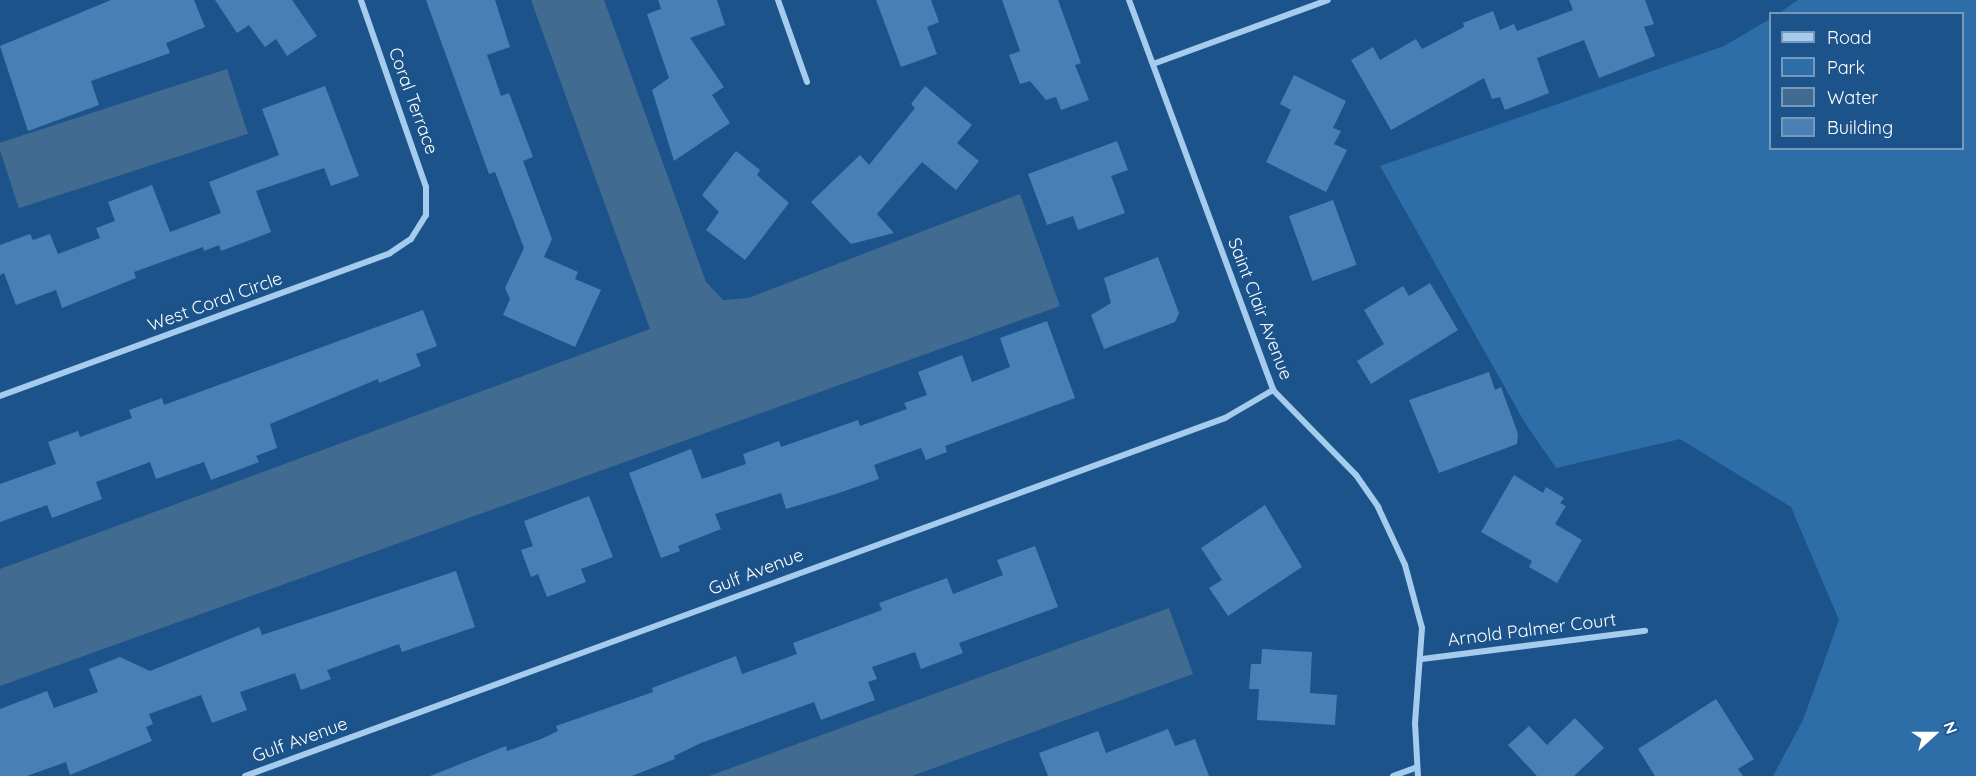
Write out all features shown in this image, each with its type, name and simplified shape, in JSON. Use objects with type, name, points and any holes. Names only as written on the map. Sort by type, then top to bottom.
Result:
[{"type":"street","name":"Coral Terrace","points":[[361,0],[419,162],[426,187],[426,215]]},
{"type":"street","points":[[778,0],[807,82]]},
{"type":"street","name":"Saint Clair Avenue","points":[[1129,0],[1273,390],[1335,450],[1378,507],[1393,535],[1414,595],[1422,628],[1415,768],[1418,776]]},
{"type":"street","points":[[1153,64],[1328,0]]},
{"type":"street","name":"West Coral Circle","points":[[0,396],[390,253],[411,239],[426,215]]},
{"type":"street","name":"Gulf Avenue","points":[[245,776],[1225,418],[1273,390]]},
{"type":"street","name":"Arnold Palmer Court","points":[[1422,659],[1645,631]]},
{"type":"street","points":[[1393,776],[1415,768]]},
{"type":"green space","points":[[1798,0],[1976,0],[1976,776],[1773,776],[1803,720],[1839,620],[1791,507],[1680,439],[1556,468],[1525,423],[1380,166],[1724,46],[1769,20],[1769,150],[1964,150],[1964,12],[1780,12]]},
{"type":"water","points":[[531,0],[604,0],[706,282],[723,300],[748,298],[1020,194],[1060,306],[0,686],[0,569],[650,329]]},
{"type":"water","points":[[227,69],[248,134],[19,208],[0,150],[0,143]]},
{"type":"water","points":[[1169,608],[1193,674],[912,776],[709,776]]},
{"type":"building","points":[[111,0],[194,0],[205,27],[166,43],[170,53],[91,81],[99,105],[28,131],[0,46]]},
{"type":"building","points":[[215,0],[292,0],[317,36],[287,56],[276,39],[265,47],[249,25],[237,33]]},
{"type":"building","points":[[426,0],[495,0],[510,47],[487,55],[501,96],[509,93],[533,157],[523,161],[552,239],[544,257],[578,272],[575,279],[601,290],[575,347],[503,315],[510,299],[505,288],[524,248],[495,172],[489,174]]},
{"type":"building","points":[[658,0],[717,0],[725,25],[690,38],[724,87],[712,95],[730,123],[674,161],[652,90],[669,78],[647,14],[661,9]]},
{"type":"building","points":[[876,0],[931,0],[939,22],[927,27],[937,54],[901,67]]},
{"type":"building","points":[[1002,0],[1058,0],[1081,63],[1075,65],[1089,100],[1061,110],[1056,97],[1046,100],[1030,81],[1020,84],[1009,55],[1020,51]]},
{"type":"building","points":[[1569,0],[1645,0],[1654,24],[1644,27],[1655,56],[1599,78],[1584,40],[1537,58],[1549,93],[1505,110],[1500,97],[1492,99],[1484,78],[1391,130],[1351,60],[1373,47],[1380,60],[1416,39],[1422,49],[1464,27],[1463,23],[1493,11],[1500,30],[1514,24],[1517,31],[1573,10]]},
{"type":"building","points":[[1294,75],[1346,101],[1333,128],[1341,131],[1334,144],[1347,150],[1326,192],[1266,162],[1291,110],[1280,104]]},
{"type":"building","points":[[325,86],[359,176],[331,186],[324,168],[256,191],[271,232],[221,251],[219,245],[204,251],[203,247],[134,272],[136,278],[62,308],[56,290],[16,305],[4,273],[0,275],[0,245],[30,234],[33,240],[50,234],[58,254],[100,238],[96,228],[115,221],[108,202],[152,185],[170,232],[221,213],[209,182],[279,155],[262,109]]},
{"type":"building","points":[[925,86],[972,125],[957,143],[979,161],[956,190],[922,162],[877,214],[894,233],[851,244],[811,202],[860,155],[869,165],[915,108],[911,104]]},
{"type":"building","points":[[1117,141],[1128,170],[1111,176],[1125,213],[1078,230],[1073,216],[1047,225],[1028,174]]},
{"type":"building","points":[[736,151],[760,170],[757,175],[789,203],[745,260],[706,230],[719,212],[702,195]]},
{"type":"building","points":[[1333,200],[1357,265],[1312,281],[1289,216]]},
{"type":"building","points":[[1158,257],[1179,313],[1175,322],[1104,349],[1091,315],[1111,303],[1104,278]]},
{"type":"building","points":[[1430,283],[1458,330],[1371,384],[1357,361],[1384,344],[1364,310],[1403,286],[1409,296]]},
{"type":"building","points":[[423,310],[437,346],[416,354],[421,366],[379,383],[378,379],[270,424],[277,448],[256,456],[259,462],[211,480],[204,462],[156,479],[150,462],[96,482],[102,499],[52,518],[47,505],[0,522],[0,484],[56,464],[48,442],[78,431],[80,437],[132,418],[129,410],[162,398],[164,405]]},
{"type":"building","points":[[1047,321],[1075,398],[945,446],[947,452],[926,460],[921,448],[874,465],[879,479],[836,494],[786,509],[781,493],[715,514],[721,529],[678,546],[680,551],[661,558],[629,473],[691,449],[702,479],[746,464],[743,454],[779,441],[781,447],[858,420],[860,426],[907,409],[904,403],[927,395],[918,372],[962,355],[972,382],[1010,367],[1000,338]]},
{"type":"building","points":[[1489,372],[1495,390],[1501,387],[1518,434],[1517,444],[1439,473],[1409,400]]},
{"type":"building","points":[[1514,475],[1543,493],[1546,487],[1564,498],[1560,503],[1566,506],[1555,524],[1582,540],[1557,583],[1529,567],[1532,561],[1481,532]]},
{"type":"building","points":[[589,496],[613,557],[581,569],[586,582],[547,597],[538,574],[531,577],[521,550],[533,546],[524,521]]},
{"type":"building","points":[[1265,505],[1302,567],[1228,616],[1209,588],[1222,580],[1201,548]]},
{"type":"building","points":[[1035,546],[1058,607],[959,643],[963,653],[921,669],[915,652],[872,667],[877,679],[868,682],[875,700],[821,720],[814,702],[701,743],[674,756],[675,759],[632,776],[430,776],[506,746],[507,751],[541,739],[558,731],[556,726],[653,692],[652,688],[736,656],[742,674],[797,654],[793,643],[882,610],[879,603],[947,578],[953,594],[1003,575],[997,560]]},
{"type":"building","points":[[456,571],[475,627],[402,652],[399,644],[327,670],[331,679],[301,690],[295,673],[240,692],[247,710],[212,723],[201,695],[149,714],[153,724],[146,727],[152,741],[70,775],[66,762],[27,776],[0,776],[0,709],[47,691],[54,708],[98,692],[89,669],[120,657],[150,671],[259,627],[262,635]]},
{"type":"building","points":[[1262,649],[1312,652],[1310,693],[1337,695],[1335,725],[1257,720],[1259,689],[1249,689],[1251,664],[1261,664]]},
{"type":"building","points":[[1716,699],[1754,759],[1738,769],[1743,776],[1655,776],[1638,749]]},
{"type":"building","points":[[1575,718],[1604,748],[1574,776],[1537,776],[1508,745],[1529,726],[1547,745]]},
{"type":"building","points":[[1168,729],[1175,746],[1195,739],[1209,776],[1048,776],[1039,753],[1098,731],[1106,753]]}]
